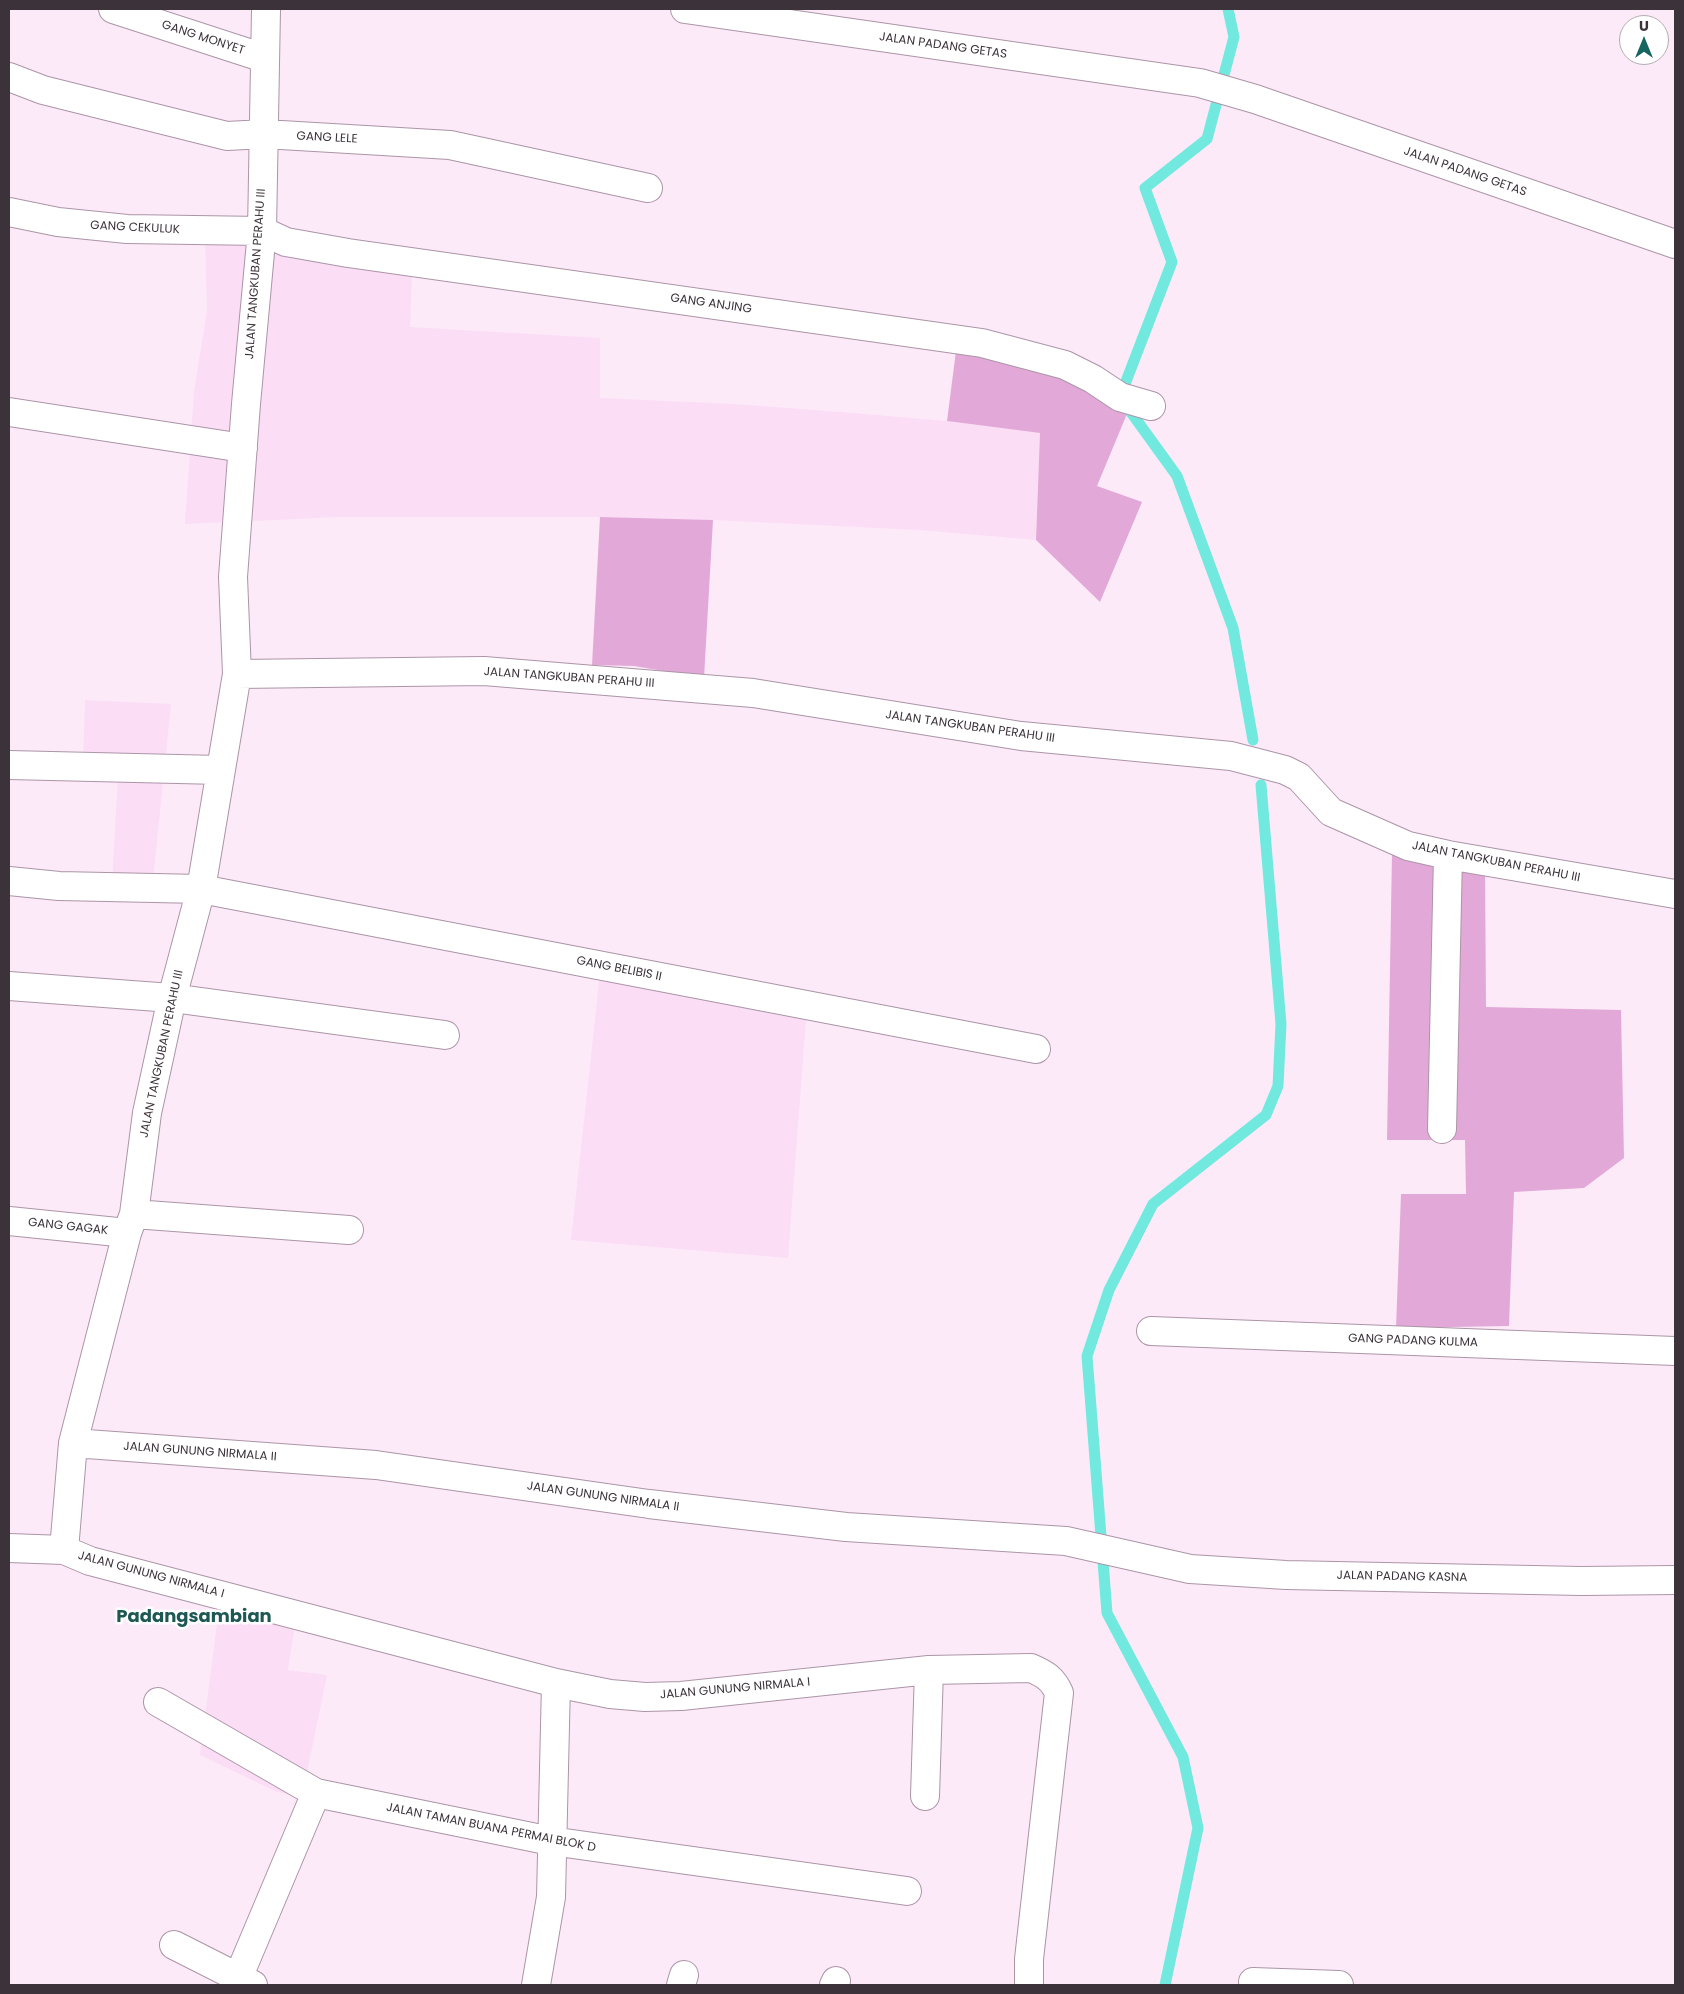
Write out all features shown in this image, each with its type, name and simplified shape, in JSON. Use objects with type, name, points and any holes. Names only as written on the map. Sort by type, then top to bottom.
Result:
[{"type":"street","name":"GANG MONYET","points":[[113,9],[264,58]]},
{"type":"street","name":"JALAN TANGKUBAN PERAHU III","points":[[64,1550],[73,1443],[130,1223],[147,1113],[172,998],[201,889],[237,674],[233,577],[262,231],[266,9]]},
{"type":"street","name":"JALAN PADANG GETAS","points":[[685,9],[1200,83],[1255,99],[1675,244]]},
{"type":"street","name":"GANG LELE","points":[[9,77],[43,90],[227,136],[264,134],[450,145],[648,188]]},
{"type":"street","name":"GANG CEKULUK","points":[[9,212],[58,222],[128,230],[262,231]]},
{"type":"street","name":"GANG ANJING","points":[[262,231],[286,242],[348,252],[982,343],[1065,365],[1120,397],[1151,406]]},
{"type":"street","points":[[9,412],[243,448]]},
{"type":"street","name":"JALAN TANGKUBAN PERAHU III","points":[[237,674],[484,671],[743,692],[1021,736],[1231,756],[1285,770],[1299,778],[1331,812],[1408,846],[1448,855],[1675,894]]},
{"type":"street","points":[[9,765],[220,770]]},
{"type":"street","points":[[1442,1129],[1448,855]]},
{"type":"street","name":"GANG BELIBIS II","points":[[9,881],[59,886],[201,889],[1036,1049]]},
{"type":"street","points":[[9,986],[172,998],[444,1035]]},
{"type":"street","name":"GANG GAGAK","points":[[9,1221],[349,1230]]},
{"type":"street","name":"GANG PADANG KULMA","points":[[1151,1331],[1675,1351]]},
{"type":"street","name":"JALAN GUNUNG NIRMALA II","points":[[73,1443],[376,1465],[649,1504],[846,1527],[1066,1541],[1132,1555]]},
{"type":"street","points":[[9,1548],[64,1550]]},
{"type":"street","name":"JALAN GUNUNG NIRMALA I","points":[[64,1550],[90,1561],[556,1682],[610,1694],[654,1697],[681,1696],[929,1670],[1031,1668],[1046,1675],[1055,1683],[1059,1693],[1029,1959],[1029,1985]]},
{"type":"street","name":"JALAN PADANG KASNA","points":[[1132,1555],[1190,1569],[1240,1573],[1580,1581],[1675,1580]]},
{"type":"street","points":[[925,1796],[929,1670]]},
{"type":"street","points":[[536,1985],[551,1897],[556,1682]]},
{"type":"street","name":"JALAN TAMAN BUANA PERMAI BLOK D","points":[[158,1702],[316,1793],[551,1842],[907,1891]]},
{"type":"street","points":[[174,1945],[245,1982],[316,1793]]},
{"type":"street","points":[[1253,1982],[1339,1985]]},
{"type":"shaded area","points":[[205,233],[413,256],[410,327],[600,338],[600,398],[735,404],[853,413],[947,421],[1040,433],[1036,540],[920,530],[713,520],[600,517],[340,517],[185,524],[194,391],[207,311]]},
{"type":"shaded area","points":[[957,343],[1134,397],[1097,486],[1142,502],[1100,602],[1036,540],[1040,433],[947,421]]},
{"type":"shaded area","points":[[600,517],[713,520],[704,678],[634,666],[592,665]]},
{"type":"shaded area","points":[[85,700],[171,704],[152,890],[112,885],[119,757],[83,757]]},
{"type":"shaded area","points":[[1392,853],[1485,866],[1486,1007],[1621,1010],[1624,1158],[1584,1188],[1514,1192],[1509,1326],[1396,1328],[1401,1194],[1466,1194],[1465,1140],[1387,1140]]},
{"type":"shaded area","points":[[602,955],[807,1006],[788,1258],[571,1240]]},
{"type":"shaded area","points":[[219,1609],[295,1624],[288,1670],[327,1675],[302,1797],[277,1792],[200,1755]]},
{"type":"waterway","points":[[1228,9],[1234,37],[1207,139],[1145,188],[1172,262],[1120,397],[1177,476],[1233,628],[1253,740]]},
{"type":"waterway","points":[[1165,1985],[1198,1828],[1183,1757],[1107,1613],[1087,1356],[1109,1290],[1153,1204],[1266,1115],[1278,1086],[1281,1024],[1261,785]]},
{"type":"district","name":"Padangsambian","points":[[194,1617]]}]
